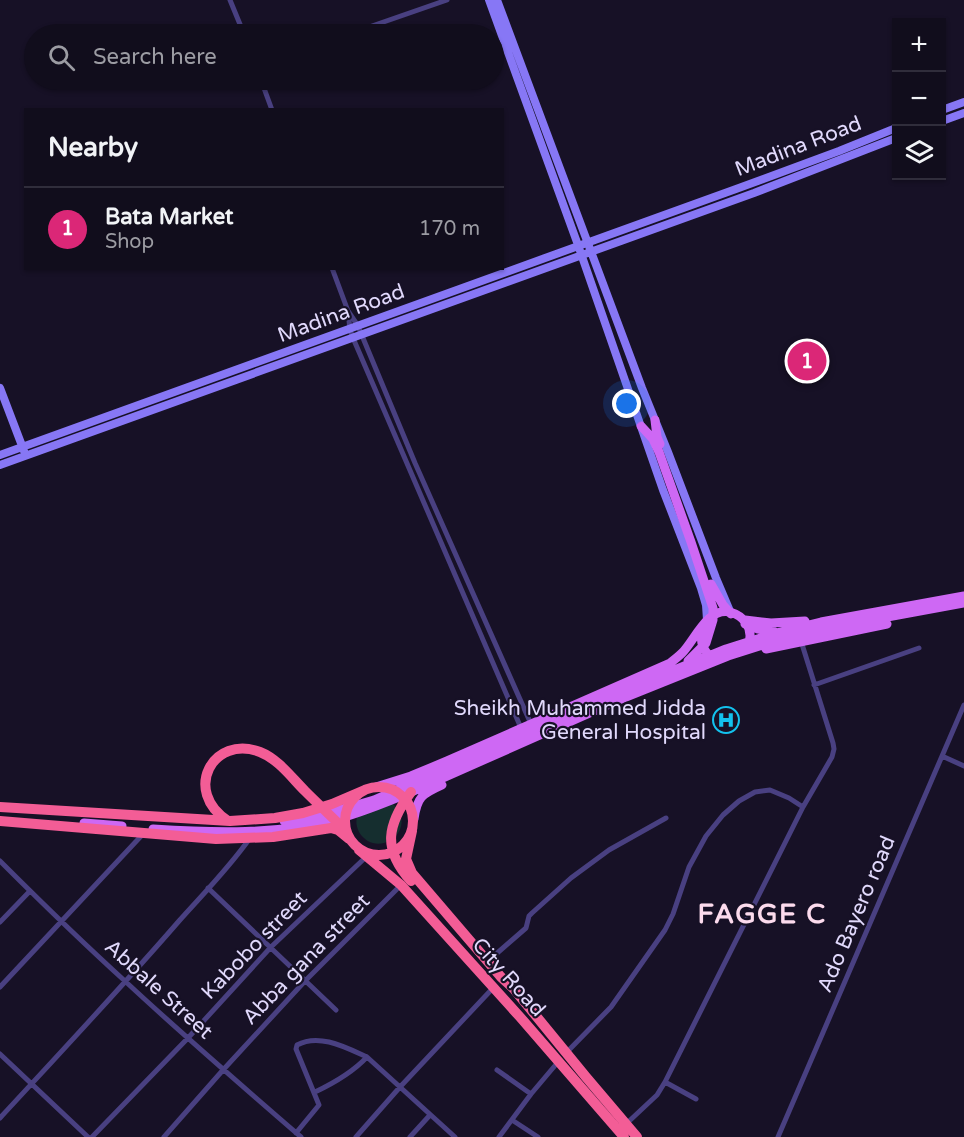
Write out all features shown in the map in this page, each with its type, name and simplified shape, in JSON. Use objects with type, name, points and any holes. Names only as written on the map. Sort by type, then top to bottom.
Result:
[{"type":"highway","points":[[233,824],[214,810],[209,802],[205,789],[206,777],[208,770],[217,759],[230,751],[250,749],[270,758],[284,770],[363,853],[380,856],[390,854],[400,849],[408,841],[412,831]]},
{"type":"highway","points":[[347,834],[346,810],[358,794],[371,788]]},
{"type":"highway","points":[[0,807],[230,821],[276,818],[303,813],[322,808],[371,788],[389,789],[402,795],[410,806],[414,819],[406,859],[412,873]]},
{"type":"highway","points":[[409,795],[394,821],[390,836],[398,865],[488,964]]},
{"type":"highway","points":[[0,821],[216,839],[273,837],[331,828],[347,834]]},
{"type":"highway","name":"City Road","points":[[363,853],[401,885],[624,1137]]},
{"type":"highway","name":"City Road","points":[[412,873],[488,964],[514,989],[638,1137]]},
{"type":"main road","points":[[489,0],[498,24]]},
{"type":"main road","points":[[497,0],[642,388],[731,612]]},
{"type":"main road","points":[[504,41],[673,517],[701,588],[706,605],[705,623],[700,635],[701,644],[713,658],[731,661]]},
{"type":"main road","points":[[946,109],[964,102]]},
{"type":"main road","points":[[946,120],[964,113]]},
{"type":"main road","name":"Madina Road","points":[[0,465],[358,326],[892,130]]},
{"type":"main road","name":"Madina Road","points":[[0,455],[362,335],[754,193],[892,140]]},
{"type":"main road","points":[[0,387],[26,456]]},
{"type":"main road","points":[[656,420],[661,452],[713,608],[713,620],[706,643],[683,666]]},
{"type":"main road","points":[[641,426],[661,452],[714,590],[723,606],[734,618],[744,624],[767,632],[780,632]]},
{"type":"main road","points":[[744,620],[771,623],[801,621],[964,591]]},
{"type":"main road","points":[[28,823],[63,819],[233,824],[276,822],[336,812],[374,800],[623,691],[726,649],[820,622],[964,596]]},
{"type":"main road","points":[[27,809],[63,819],[214,832],[306,826],[338,819],[409,795],[626,697],[728,656],[822,629],[964,603]]},
{"type":"main road","points":[[414,819],[419,799],[436,788],[743,655],[964,609]]},
{"type":"main road","points":[[371,788],[411,776],[670,663],[681,654],[705,623],[720,612],[731,612],[738,615],[748,627],[750,641],[743,655]]},
{"type":"street","points":[[230,0],[240,24]]},
{"type":"street","points":[[378,24],[447,0]]},
{"type":"street","points":[[265,90],[271,108]]},
{"type":"street","points":[[333,270],[348,311],[362,335],[415,463],[531,724]]},
{"type":"street","points":[[348,311],[353,338],[521,728]]},
{"type":"street","points":[[626,1124],[657,1095],[665,1082],[803,807],[832,757],[834,749],[801,642]]},
{"type":"street","points":[[814,685],[919,648]]},
{"type":"street","name":"Ado Bayero road","points":[[778,1137],[964,705]]},
{"type":"street","points":[[942,756],[964,766]]},
{"type":"street","points":[[566,1053],[611,1007],[664,930],[673,914],[689,867],[706,836],[723,816],[739,801],[755,792],[770,790],[803,807]]},
{"type":"street","points":[[488,964],[526,928],[529,916],[571,878],[609,850],[666,818]]},
{"type":"street","points":[[0,987],[144,834]]},
{"type":"street","points":[[0,1118],[126,982],[233,862],[250,838]]},
{"type":"street","name":"Kabobo street","points":[[90,1137],[188,1038],[271,947],[363,853]]},
{"type":"street","name":"Abbale Street","points":[[0,861],[126,982],[298,1135]]},
{"type":"street","name":"Abba gana street","points":[[164,1137],[305,981],[412,873]]},
{"type":"street","points":[[208,888],[336,1010]]},
{"type":"street","points":[[0,922],[30,891]]},
{"type":"street","points":[[356,1137],[493,988]]},
{"type":"street","points":[[298,1135],[318,1107],[319,1102],[296,1049],[299,1044],[322,1040],[367,1057],[455,1137]]},
{"type":"street","points":[[0,1053],[90,1137]]},
{"type":"street","points":[[315,1092],[347,1074],[367,1057]]},
{"type":"street","points":[[499,1137],[558,1062]]},
{"type":"street","points":[[497,1070],[531,1094]]},
{"type":"street","points":[[665,1082],[696,1099]]},
{"type":"street","points":[[410,1137],[430,1115]]},
{"type":"street","points":[[512,1120],[538,1137]]},
{"type":"green space","points":[[390,801],[399,811],[402,821],[399,831],[394,838],[385,842],[376,844],[367,840],[359,832],[357,826],[359,810]]},
{"type":"place","name":"Bata Market","points":[[807,361]]},
{"type":"place","name":"Sheikh Muhammed Jidda General Hospital","points":[[726,720]]},
{"type":"district","name":"FAGGE C","points":[[762,914]]}]
